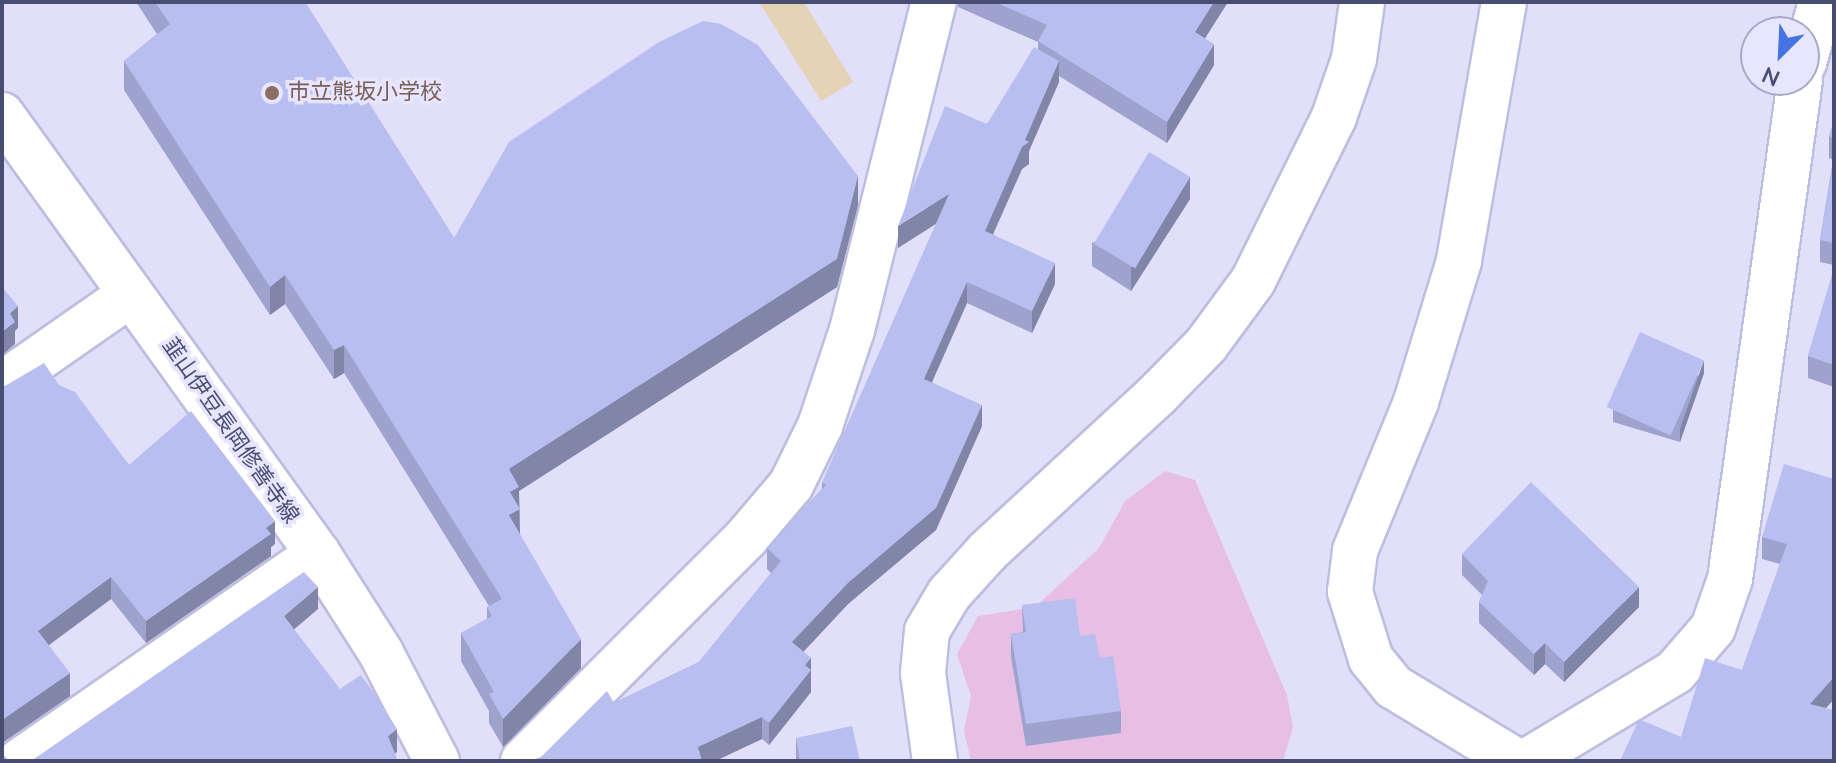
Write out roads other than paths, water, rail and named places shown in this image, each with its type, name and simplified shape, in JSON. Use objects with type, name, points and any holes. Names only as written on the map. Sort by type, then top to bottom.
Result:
[{"type":"street","points":[[523,761],[746,538],[791,485],[820,426],[852,330],[934,2]]},
{"type":"street","points":[[935,761],[923,673],[927,631],[949,594],[988,551],[1156,396],[1206,345],[1253,281],[1334,117],[1354,59],[1362,2]]},
{"type":"street","points":[[1504,2],[1459,261],[1416,402],[1355,551],[1350,592],[1371,659],[1394,687],[1516,761]]},
{"type":"street","points":[[1527,761],[1675,672],[1713,628],[1730,579],[1798,96]]},
{"type":"street","name":"韮山伊豆長岡修善寺線","points":[[2,115],[318,554],[381,653],[437,761]]},
{"type":"street","points":[[2,384],[131,294]]},
{"type":"street","points":[[20,761],[318,554]]},
{"type":"place","name":"市立熊坂小学校","points":[[272,93]]}]
